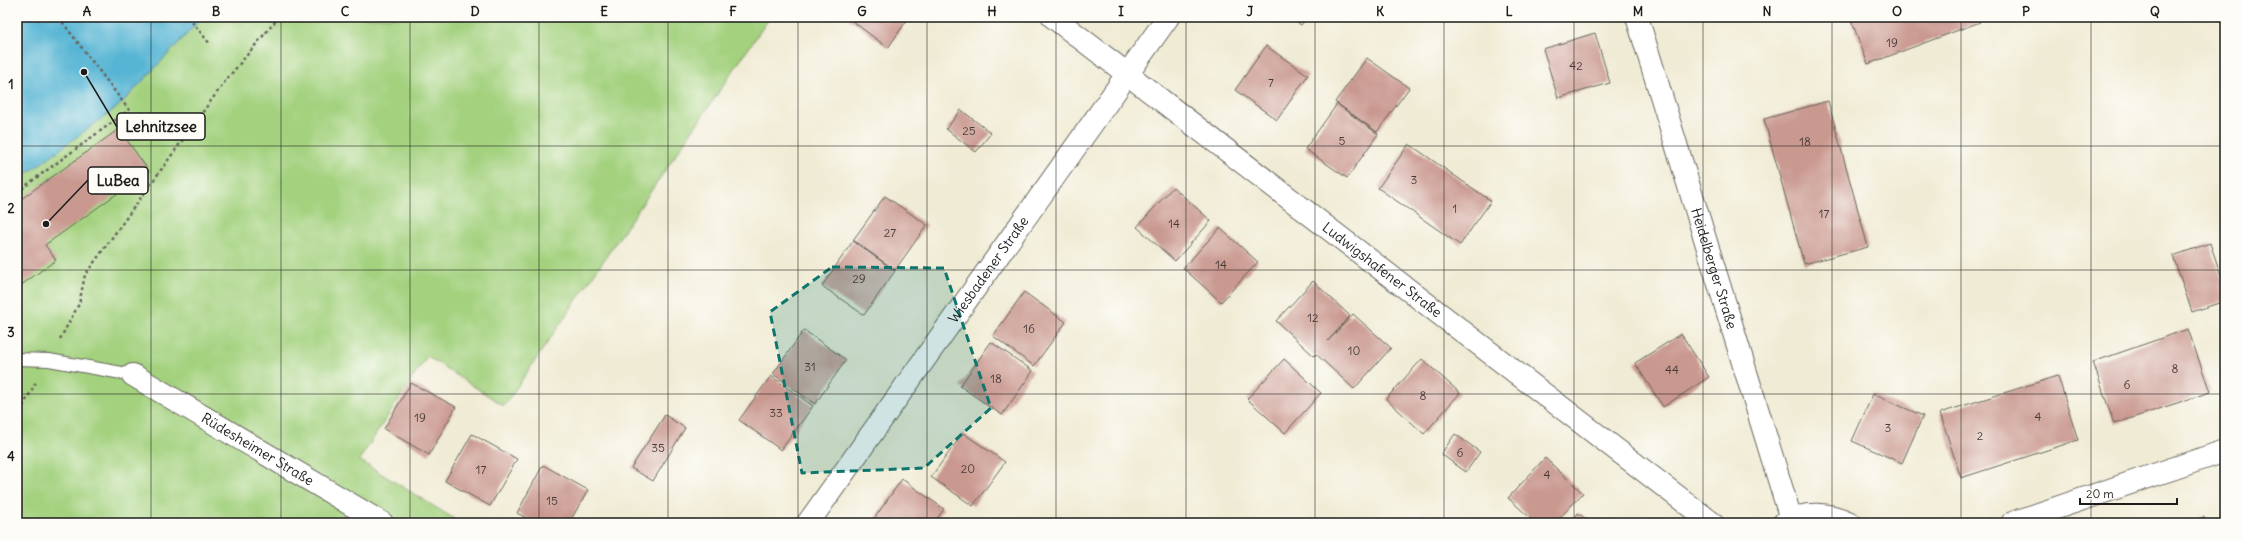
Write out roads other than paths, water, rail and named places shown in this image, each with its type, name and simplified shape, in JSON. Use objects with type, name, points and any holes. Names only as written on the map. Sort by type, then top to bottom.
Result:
[{"type":"street","name":"Ludwigshafener Straße","points":[[1053,17],[1712,523]]},
{"type":"street","name":"Wiesbadener Straße","points":[[808,523],[1168,17]]},
{"type":"street","name":"Heidelberger Straße","points":[[1637,17],[1787,521]]},
{"type":"street","name":"Rüdesheimer Straße","points":[[133,375],[382,523]]},
{"type":"street","points":[[2012,523],[2225,451]]},
{"type":"street","points":[[1787,521],[1813,514],[1835,516],[1850,523]]},
{"type":"lane","points":[[17,359],[49,360],[133,375]]},
{"type":"water","points":[[17,17],[203,17],[120,105],[17,181]]},
{"type":"place","name":"Lehnitzsee","points":[[84,72]]},
{"type":"place","name":"LuBea","points":[[46,224]]}]
